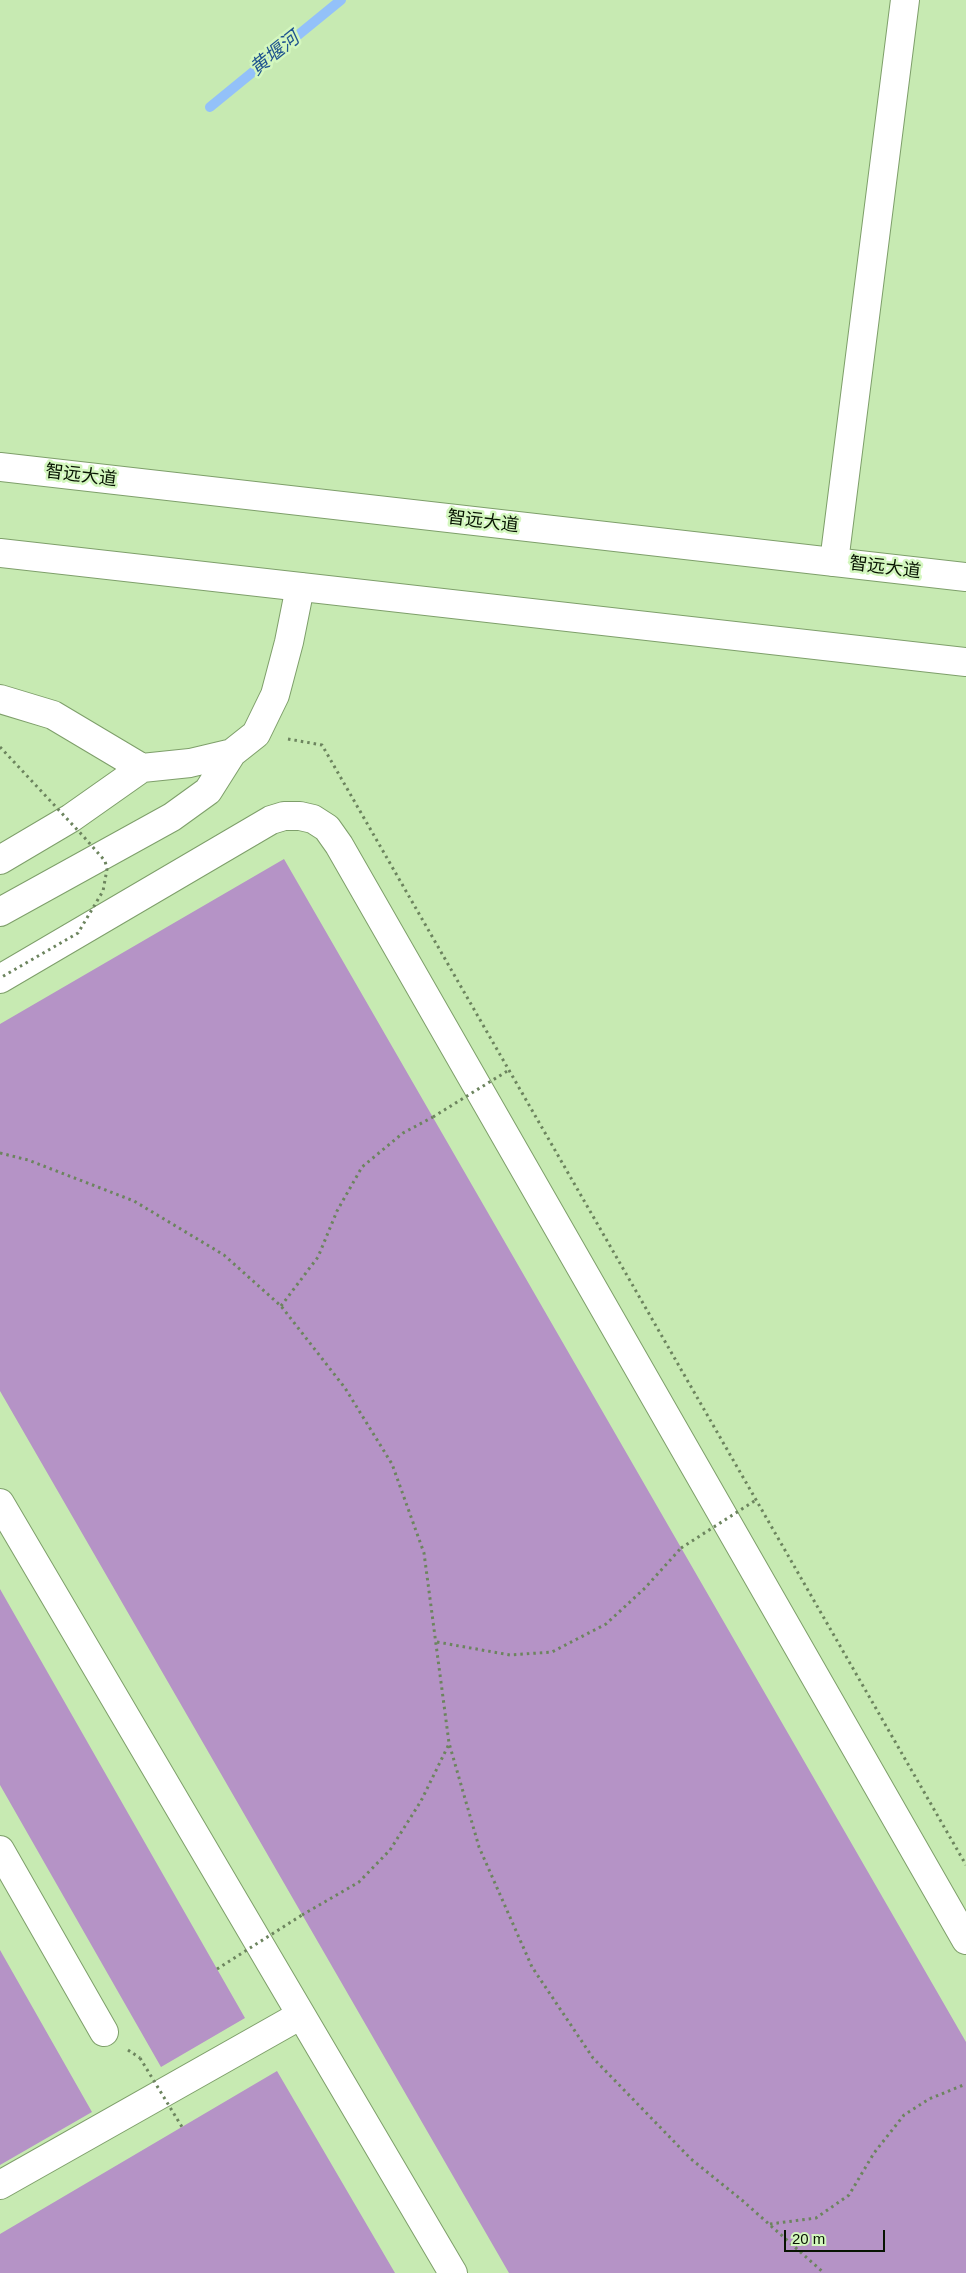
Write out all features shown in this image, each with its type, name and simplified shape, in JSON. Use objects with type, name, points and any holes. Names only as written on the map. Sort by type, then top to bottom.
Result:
[{"type":"main road","points":[[834,562],[905,0]]},
{"type":"main road","name":"智远大道","points":[[0,466],[966,577]]},
{"type":"main road","points":[[0,553],[966,662]]},
{"type":"main road","points":[[0,912],[172,817],[208,791],[232,753],[256,734],[275,695],[289,642],[300,587]]},
{"type":"main road","points":[[0,700],[53,715],[142,768]]},
{"type":"main road","points":[[0,860],[71,818],[142,768],[190,763],[232,753]]},
{"type":"main road","points":[[0,978],[271,820],[284,816],[300,816],[313,819],[327,828],[339,844],[966,1940]]},
{"type":"main road","points":[[0,1503],[453,2273]]},
{"type":"main road","points":[[0,1850],[104,2032]]},
{"type":"main road","points":[[0,2185],[301,2015]]},
{"type":"path","points":[[256,734],[322,745],[966,1865]]},
{"type":"path","points":[[0,747],[84,837],[104,861],[107,869],[103,891],[78,933],[0,978]]},
{"type":"path","points":[[281,1306],[318,1257],[338,1211],[362,1167],[403,1134],[509,1070]]},
{"type":"path","points":[[0,1153],[28,1160],[134,1201],[224,1255],[281,1306],[344,1388],[392,1464],[424,1553],[449,1743],[479,1847],[532,1967],[594,2058],[691,2159],[770,2224],[824,2273]]},
{"type":"path","points":[[437,1642],[510,1655],[552,1652],[606,1624],[645,1588],[681,1548],[756,1500]]},
{"type":"path","points":[[217,1969],[302,1915],[360,1882],[390,1850],[421,1801],[449,1743]]},
{"type":"path","points":[[140,2058],[182,2127]]},
{"type":"path","points":[[770,2224],[816,2218],[849,2195],[874,2153],[904,2114],[929,2098],[966,2084]]},
{"type":"building","points":[[284,859],[966,2042],[966,2273],[509,2273],[0,1391],[0,1024]]},
{"type":"building","points":[[0,1589],[245,2018],[161,2067],[0,1785]]},
{"type":"building","points":[[0,1950],[92,2112],[0,2165]]},
{"type":"building","points":[[277,2071],[395,2273],[0,2273],[0,2234]]},
{"type":"waterway","name":"黄堰河","points":[[210,107],[341,0]]}]
